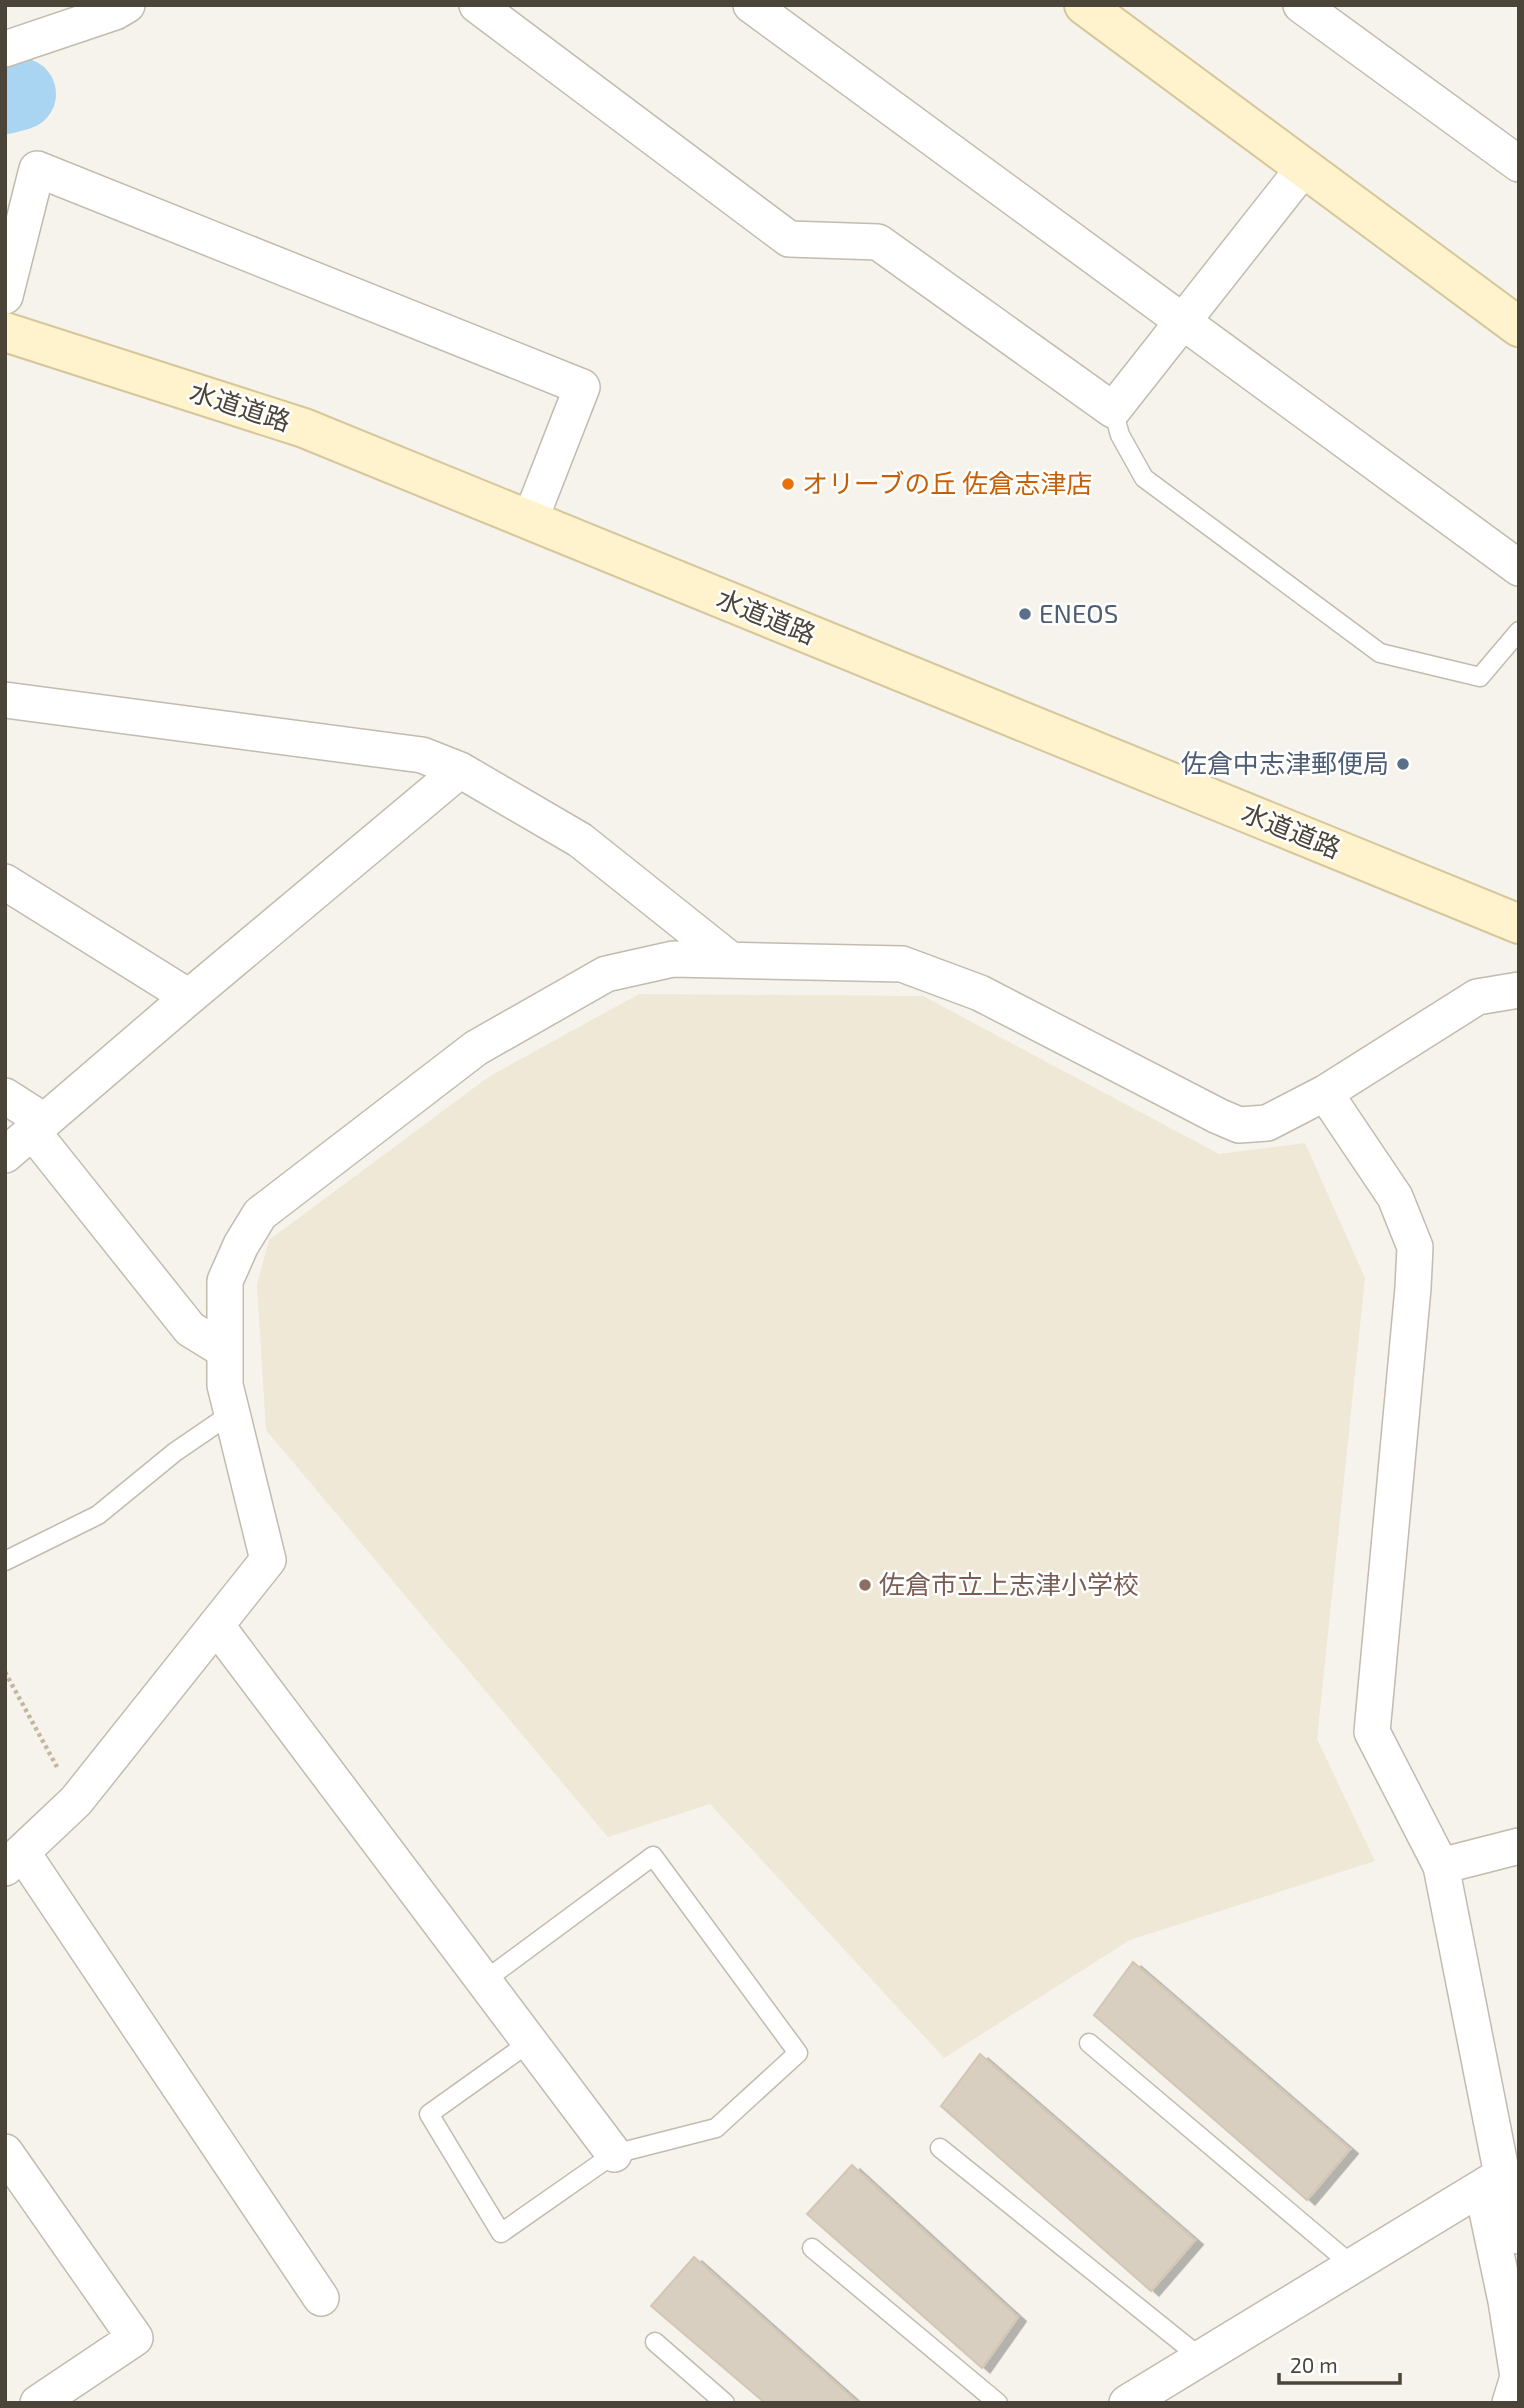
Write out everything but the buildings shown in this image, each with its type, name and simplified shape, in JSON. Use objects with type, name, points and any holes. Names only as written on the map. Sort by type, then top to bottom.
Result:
[{"type":"street","points":[[5,49],[115,12],[127,5]]},
{"type":"street","points":[[477,5],[789,239],[878,242],[1113,410],[1303,169]]},
{"type":"street","points":[[751,5],[1519,568]]},
{"type":"street","points":[[1084,5],[1519,327]]},
{"type":"street","points":[[1301,5],[1519,164]]},
{"type":"street","points":[[5,296],[37,169],[582,387],[530,520]]},
{"type":"street","name":"水道道路","points":[[5,332],[304,428],[1519,924]]},
{"type":"street","points":[[5,700],[422,755],[460,770],[580,840],[728,958]]},
{"type":"street","points":[[5,1155],[460,770]]},
{"type":"street","points":[[5,881],[189,997]]},
{"type":"street","points":[[321,2298],[14,1860],[76,1801],[268,1559],[225,1385],[224,1350],[225,1280],[241,1245],[260,1214],[476,1048],[606,974],[673,959],[728,958],[902,964],[980,993],[1239,1125],[1267,1123],[1325,1093],[1476,997],[1518,992]]},
{"type":"street","points":[[1325,1093],[1395,1198],[1415,1247],[1372,1732],[1441,1866],[1492,2181],[1518,2377],[1510,2403]]},
{"type":"street","points":[[5,1096],[38,1126],[190,1329],[224,1350]]},
{"type":"street","points":[[216,1625],[614,2154]]},
{"type":"street","points":[[1441,1866],[1519,1846]]},
{"type":"street","points":[[5,2152],[135,2338],[38,2403]]},
{"type":"street","points":[[1492,2181],[1519,2236]]},
{"type":"street","points":[[1127,2403],[1492,2181]]},
{"type":"lane","points":[[1113,410],[1120,435],[1144,478],[1380,653],[1480,677],[1519,631]]},
{"type":"lane","points":[[5,1561],[98,1515],[175,1452],[232,1413]]},
{"type":"lane","points":[[484,1981],[653,1856],[798,2053],[716,2128],[614,2154],[501,2233],[429,2114],[530,2042]]},
{"type":"lane","points":[[1089,2043],[1353,2266]]},
{"type":"lane","points":[[940,2148],[1201,2358]]},
{"type":"lane","points":[[812,2248],[998,2403]]},
{"type":"lane","points":[[655,2342],[725,2403]]},
{"type":"path","points":[[5,1672],[76,1801]]},
{"type":"shaded area","name":"佐倉市立上志津小学校","points":[[639,994],[923,996],[1219,1154],[1305,1143],[1365,1278],[1317,1739],[1375,1861],[1130,1940],[944,2058],[710,1804],[608,1837],[266,1430],[257,1285],[269,1240],[490,1076]]},
{"type":"waterway","points":[[5,98],[20,94]]},
{"type":"place","name":"オリーブの丘 佐倉志津店","points":[[788,484]]},
{"type":"place","name":"ENEOS","points":[[1025,614]]},
{"type":"place","name":"佐倉中志津郵便局","points":[[1403,764]]},
{"type":"place","name":"佐倉市立上志津小学校","points":[[865,1585]]}]
